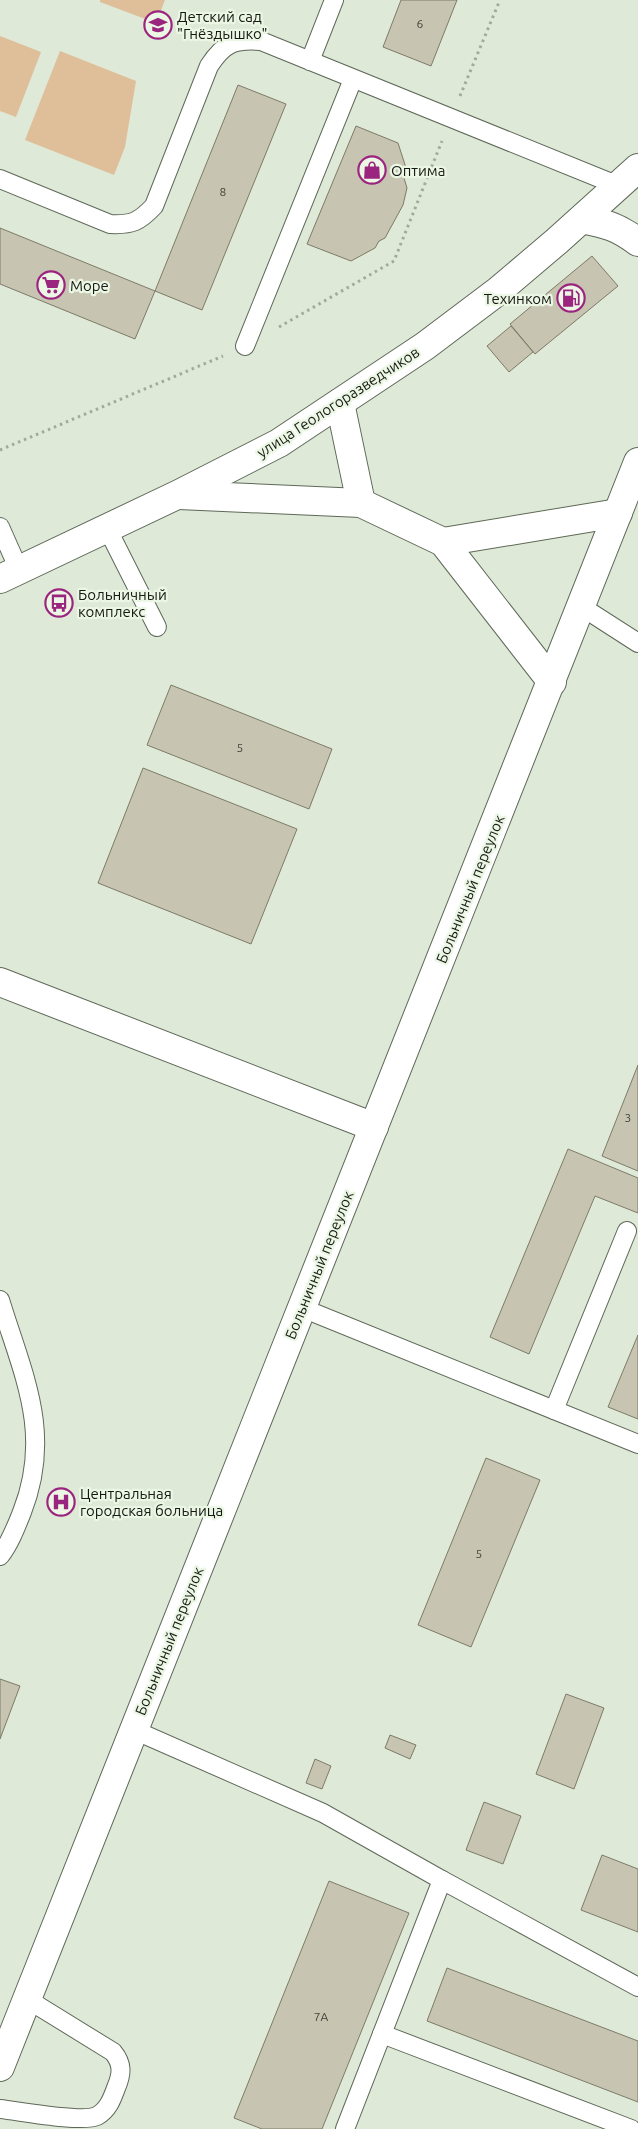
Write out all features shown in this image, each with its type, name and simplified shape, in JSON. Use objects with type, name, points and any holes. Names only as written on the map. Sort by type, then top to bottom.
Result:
[{"type":"street","name":"улица Геологоразведчиков","points":[[10,574],[177,495],[279,443],[439,335],[498,291],[638,168]]},
{"type":"street","points":[[582,219],[602,222],[618,228],[638,242]]},
{"type":"street","points":[[340,403],[361,503]]},
{"type":"street","name":"Больничный переулок","points":[[0,2067],[582,607],[638,462]]},
{"type":"street","points":[[177,495],[361,503],[443,542],[552,682]]},
{"type":"street","points":[[443,542],[618,513]]},
{"type":"street","points":[[0,982],[374,1127]]},
{"type":"lane","points":[[310,61],[334,0]]},
{"type":"lane","points":[[0,179],[110,224],[127,225],[143,218],[154,206],[209,66],[219,50],[241,40],[261,41],[619,186]]},
{"type":"lane","points":[[245,346],[353,78]]},
{"type":"lane","points":[[0,527],[10,574]]},
{"type":"lane","points":[[107,528],[157,627]]},
{"type":"lane","points":[[582,607],[638,643]]},
{"type":"lane","points":[[554,1410],[627,1231]]},
{"type":"lane","points":[[0,1300],[29,1392],[36,1432],[35,1460],[29,1493],[14,1532],[0,1556]]},
{"type":"lane","points":[[302,1308],[638,1444]]},
{"type":"lane","points":[[134,1730],[324,1813],[638,1987]]},
{"type":"lane","points":[[345,2129],[442,1880]]},
{"type":"lane","points":[[0,2110],[88,2119],[98,2115],[106,2108],[120,2079],[122,2068],[119,2059],[113,2052],[27,1999]]},
{"type":"lane","points":[[382,2034],[631,2129]]},
{"type":"path","points":[[0,450],[245,346],[394,261],[500,0]]},
{"type":"shaded area","points":[[100,0],[165,0],[156,23],[100,2]]},
{"type":"shaded area","points":[[0,36],[41,52],[16,117],[0,111]]},
{"type":"shaded area","points":[[60,51],[136,81],[125,147],[114,175],[25,140]]},
{"type":"building","points":[[401,0],[457,0],[431,66],[383,47]]},
{"type":"building","points":[[238,85],[286,104],[202,310],[155,291]]},
{"type":"building","points":[[356,126],[398,143],[407,171],[404,178],[407,188],[403,205],[385,238],[379,241],[375,248],[351,261],[307,244]]},
{"type":"building","points":[[0,228],[155,291],[135,339],[0,284]]},
{"type":"building","points":[[592,256],[618,286],[535,354],[510,324]]},
{"type":"building","points":[[511,326],[533,352],[509,372],[487,346]]},
{"type":"building","points":[[171,685],[332,749],[309,809],[147,745]]},
{"type":"building","points":[[143,768],[297,829],[251,944],[98,883]]},
{"type":"building","points":[[638,1065],[638,1171],[602,1156]]},
{"type":"building","points":[[568,1149],[638,1178],[638,1213],[595,1196],[529,1354],[490,1337]]},
{"type":"building","points":[[638,1335],[638,1419],[608,1407]]},
{"type":"building","points":[[486,1458],[540,1480],[471,1647],[418,1625]]},
{"type":"building","points":[[0,1679],[20,1686],[0,1739]]},
{"type":"building","points":[[566,1694],[604,1708],[574,1789],[536,1774]]},
{"type":"building","points":[[390,1735],[416,1745],[410,1759],[385,1748]]},
{"type":"building","points":[[315,1759],[331,1766],[322,1789],[306,1783]]},
{"type":"building","points":[[484,1802],[521,1816],[503,1864],[466,1850]]},
{"type":"building","points":[[602,1855],[638,1869],[638,1932],[581,1910]]},
{"type":"building","points":[[329,1881],[409,1913],[322,2129],[262,2129],[234,2118]]},
{"type":"building","points":[[447,1968],[638,2041],[638,2102],[427,2021]]},
{"type":"place","name":"Детский сад \"Гнёздышко\"","points":[[158,25]]},
{"type":"place","name":"Оптима","points":[[372,170]]},
{"type":"place","name":"Море","points":[[51,285]]},
{"type":"place","name":"Техинком","points":[[571,298]]},
{"type":"place","name":"Больничный комплекс","points":[[59,603]]},
{"type":"place","name":"Центральная городская больница","points":[[61,1502]]}]
